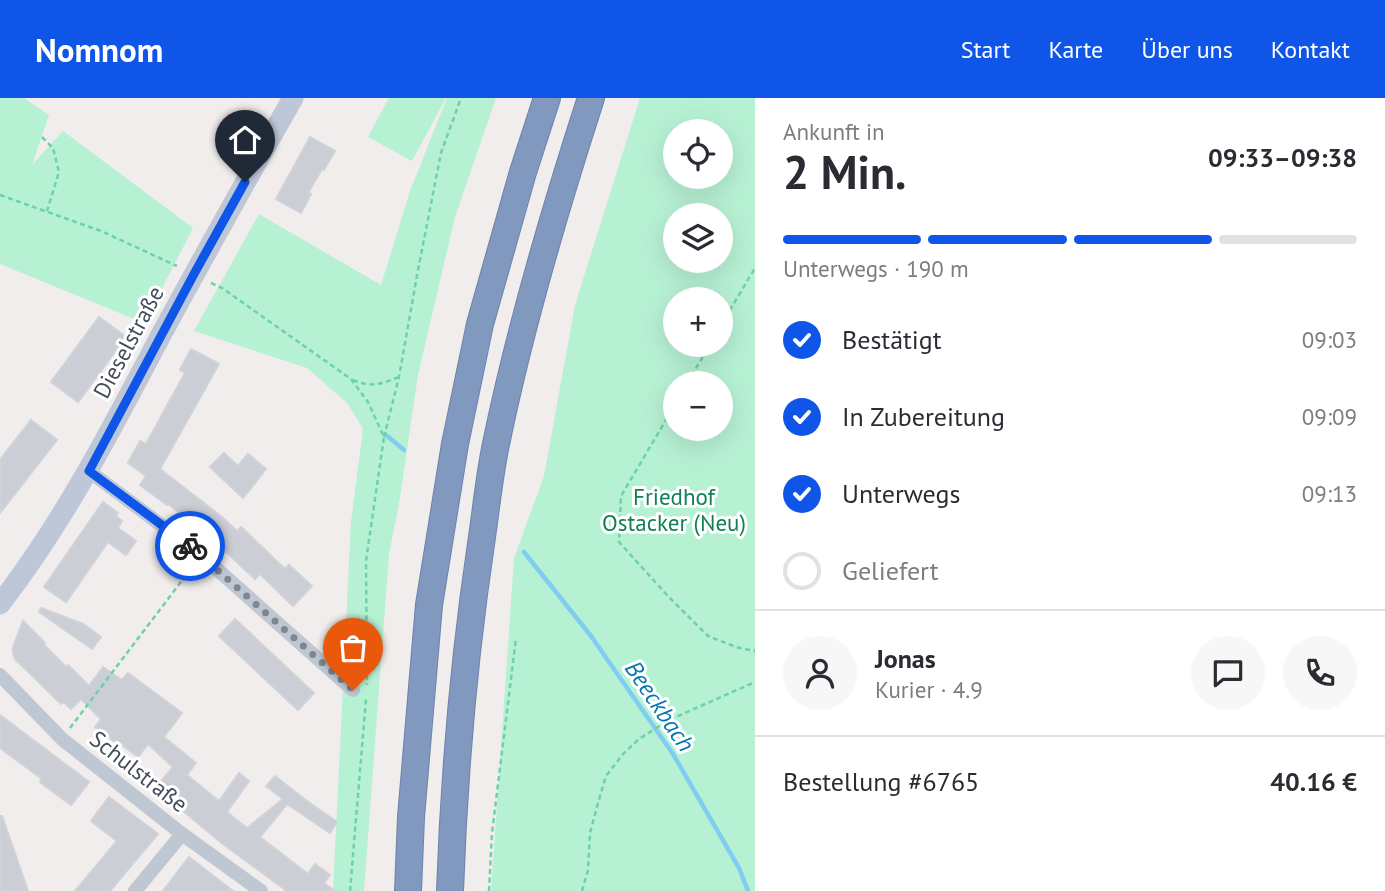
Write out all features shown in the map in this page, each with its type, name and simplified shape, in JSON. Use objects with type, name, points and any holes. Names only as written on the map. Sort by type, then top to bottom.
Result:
[{"type":"highway","points":[[408,891],[411,817],[429,605],[455,444],[480,324],[547,98]]},
{"type":"highway","points":[[450,891],[452,822],[471,611],[495,448],[517,347],[563,184],[591,98]]},
{"type":"street","name":"Dieselstraße","points":[[0,604],[54,529],[89,471],[194,274],[293,98]]},
{"type":"street","points":[[89,471],[201,555],[353,690]]},
{"type":"street","name":"Schulstraße","points":[[0,675],[62,739],[182,834],[261,891]]},
{"type":"street","points":[[135,891],[182,834]]},
{"type":"path","points":[[350,891],[367,688],[366,561],[384,437],[399,377],[441,153],[461,98]]},
{"type":"path","points":[[42,137],[53,148],[59,172],[47,211]]},
{"type":"path","points":[[0,195],[101,231],[222,288],[351,379],[366,386],[399,377]]},
{"type":"path","points":[[733,306],[755,268]]},
{"type":"path","points":[[351,379],[368,402],[384,437]]},
{"type":"path","points":[[663,425],[621,496],[619,542],[708,636],[755,651]]},
{"type":"path","points":[[62,739],[201,555]]},
{"type":"path","points":[[489,891],[492,833],[516,638]]},
{"type":"path","points":[[582,891],[588,870],[590,833],[606,776],[624,753],[668,720],[755,682]]},
{"type":"green space","points":[[0,98],[24,98],[49,115],[32,165],[63,131],[193,228],[144,323],[0,264]]},
{"type":"green space","points":[[389,98],[446,98],[412,161],[368,137]]},
{"type":"green space","points":[[447,98],[496,98],[455,217],[418,375],[389,554],[364,891],[333,891],[351,522],[363,429],[348,404],[307,368],[194,331],[259,214],[381,285],[410,191]]},
{"type":"green space","name":"Friedhof Ostacker (Neu)","points":[[640,98],[755,98],[755,891],[491,891],[514,558],[544,476],[575,305]]},
{"type":"building","points":[[310,137],[335,151],[308,193],[311,194],[301,213],[276,199]]},
{"type":"building","points":[[99,317],[126,337],[78,402],[51,382]]},
{"type":"building","points":[[191,349],[219,364],[160,469],[237,531],[241,527],[285,569],[289,565],[312,586],[293,606],[260,574],[255,579],[208,535],[140,485],[146,476],[128,463],[140,441],[146,444],[185,373],[180,370]]},
{"type":"building","points":[[31,420],[57,440],[0,513],[0,460]]},
{"type":"building","points":[[224,453],[238,466],[248,454],[266,469],[243,498],[210,467]]},
{"type":"building","points":[[103,502],[118,513],[116,516],[122,521],[118,528],[136,541],[126,555],[108,542],[66,602],[44,587]]},
{"type":"building","points":[[41,608],[83,624],[101,637],[92,649],[39,612]]},
{"type":"building","points":[[235,619],[314,693],[298,710],[219,636]]},
{"type":"building","points":[[23,621],[66,667],[68,665],[89,686],[103,667],[122,680],[128,673],[182,713],[164,737],[196,763],[187,775],[219,801],[239,773],[249,781],[227,812],[247,828],[283,799],[266,786],[275,776],[337,822],[330,833],[287,804],[260,837],[308,874],[315,864],[330,875],[324,883],[335,891],[287,891],[178,807],[157,786],[173,767],[148,744],[138,757],[117,741],[116,743],[95,727],[101,719],[81,699],[71,709],[64,702],[61,704],[15,659],[13,647]]},
{"type":"building","points":[[0,715],[89,782],[71,805],[40,782],[42,779],[0,748]]},
{"type":"building","points":[[109,797],[158,834],[110,891],[75,891],[117,841],[91,821]]},
{"type":"building","points":[[2,816],[28,891],[0,891]]},
{"type":"building","points":[[189,857],[233,891],[163,891]]},
{"type":"waterway","name":"Beeckbach","points":[[386,435],[404,450]]},
{"type":"waterway","name":"Beeckbach","points":[[524,552],[591,636],[673,754],[739,868],[748,891]]},
{"type":"way so far","points":[[190,546],[353,690]]},
{"type":"route","points":[[190,546],[89,471],[245,182]]}]
